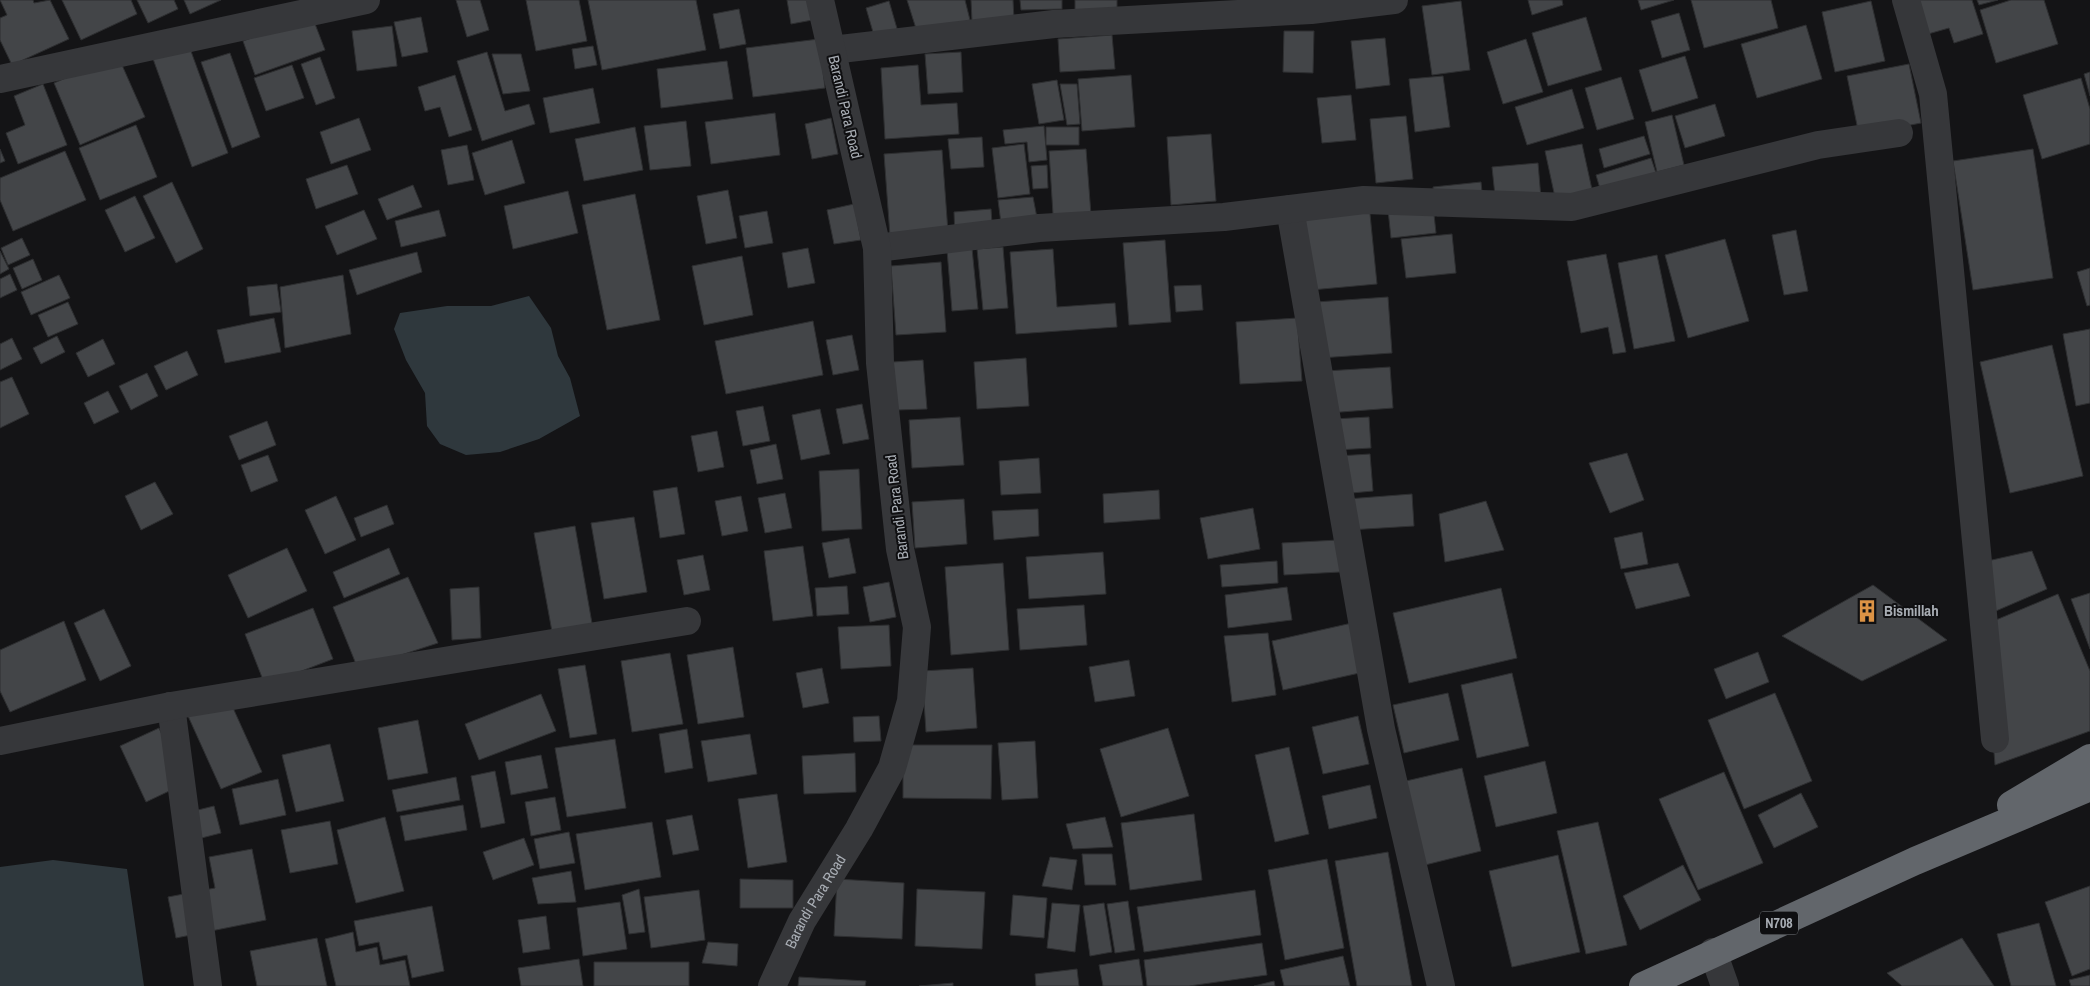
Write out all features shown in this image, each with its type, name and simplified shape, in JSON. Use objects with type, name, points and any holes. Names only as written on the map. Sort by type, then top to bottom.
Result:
[{"type":"highway","name":"N708","points":[[1915,861],[2090,758]]},
{"type":"highway","name":"N708","points":[[1643,986],[1713,952],[1915,861],[2090,787]]},
{"type":"street","points":[[0,79],[366,0]]},
{"type":"street","name":"Barandi Para Road","points":[[772,986],[802,921],[859,829],[892,768],[911,701],[917,627],[900,550],[882,383],[878,248],[820,0]]},
{"type":"street","points":[[832,50],[1054,24],[1311,10],[1394,0]]},
{"type":"street","points":[[1906,0],[1933,94],[1995,738]]},
{"type":"street","points":[[878,248],[1039,228],[1224,216],[1364,200],[1572,207],[1818,145],[1899,133]]},
{"type":"street","points":[[1290,209],[1381,729],[1441,986]]},
{"type":"street","points":[[0,741],[171,706],[688,622]]},
{"type":"street","points":[[171,706],[208,986]]},
{"type":"street","points":[[1713,952],[1725,986]]},
{"type":"shaded area","points":[[529,296],[551,328],[558,356],[570,378],[580,416],[539,439],[500,452],[466,455],[440,444],[427,426],[425,393],[406,360],[394,329],[400,313],[447,306],[491,306]]},
{"type":"shaded area","points":[[53,860],[127,869],[144,986],[0,986],[0,867]]},
{"type":"building","points":[[0,0],[33,0],[34,3],[50,0],[69,39],[12,65],[0,40],[0,18],[7,15]]},
{"type":"building","points":[[62,0],[131,0],[137,14],[81,40]]},
{"type":"building","points":[[137,0],[174,0],[178,9],[148,23]]},
{"type":"building","points":[[184,0],[221,0],[190,14]]},
{"type":"building","points":[[456,0],[480,0],[489,30],[467,37]]},
{"type":"building","points":[[526,0],[579,0],[587,41],[536,51]]},
{"type":"building","points":[[588,0],[696,0],[706,50],[602,70]]},
{"type":"building","points":[[787,0],[814,0],[818,19],[791,24]]},
{"type":"building","points":[[907,0],[965,0],[970,20],[918,35]]},
{"type":"building","points":[[971,0],[1013,0],[1014,19],[972,22]]},
{"type":"building","points":[[1020,0],[1062,0],[1062,9],[1021,10]]},
{"type":"building","points":[[1075,0],[1117,0],[1117,12],[1075,11]]},
{"type":"building","points":[[1528,0],[1562,0],[1563,5],[1532,15]]},
{"type":"building","points":[[1638,0],[1674,0],[1641,10]]},
{"type":"building","points":[[1691,0],[1771,0],[1778,28],[1704,48]]},
{"type":"building","points":[[1910,0],[1972,0],[1983,34],[1954,43],[1949,28],[1921,36]]},
{"type":"building","points":[[1977,0],[1998,0],[1979,5]]},
{"type":"building","points":[[2011,0],[2044,0],[2058,44],[1996,63],[1980,10]]},
{"type":"building","points":[[889,1],[898,32],[875,39],[866,8]]},
{"type":"building","points":[[1461,1],[1470,70],[1432,75],[1422,6]]},
{"type":"building","points":[[1871,1],[1885,61],[1835,72],[1822,12]]},
{"type":"building","points":[[739,9],[746,44],[720,49],[713,14]]},
{"type":"building","points":[[1679,13],[1690,50],[1662,58],[1651,21]]},
{"type":"building","points":[[312,16],[325,50],[255,75],[243,41]]},
{"type":"building","points":[[421,17],[428,52],[402,57],[394,22]]},
{"type":"building","points":[[1586,17],[1602,70],[1548,86],[1532,33]]},
{"type":"building","points":[[1806,25],[1822,79],[1757,98],[1741,44]]},
{"type":"building","points":[[392,26],[397,66],[357,71],[352,31]]},
{"type":"building","points":[[1284,31],[1314,31],[1313,73],[1283,72]]},
{"type":"building","points":[[1112,35],[1115,69],[1060,72],[1058,39]]},
{"type":"building","points":[[1385,38],[1390,85],[1356,89],[1351,41]]},
{"type":"building","points":[[819,39],[825,88],[753,97],[746,48]]},
{"type":"building","points":[[1526,39],[1543,92],[1503,104],[1487,52]]},
{"type":"building","points":[[188,43],[228,153],[192,167],[152,56]]},
{"type":"building","points":[[593,46],[597,65],[575,69],[572,49]]},
{"type":"building","points":[[487,52],[505,111],[529,104],[535,124],[482,141],[457,61]]},
{"type":"building","points":[[961,52],[963,92],[928,94],[925,54]]},
{"type":"building","points":[[230,53],[260,137],[232,148],[201,62]]},
{"type":"building","points":[[492,54],[521,54],[530,91],[503,94]]},
{"type":"building","points":[[118,56],[145,117],[80,145],[54,83]]},
{"type":"building","points":[[1685,56],[1698,98],[1652,112],[1639,70]]},
{"type":"building","points":[[320,57],[335,98],[316,105],[301,64]]},
{"type":"building","points":[[727,61],[733,99],[661,108],[657,69]]},
{"type":"building","points":[[1909,64],[1921,123],[1859,135],[1847,76]]},
{"type":"building","points":[[292,65],[304,98],[266,111],[254,78]]},
{"type":"building","points":[[918,65],[921,105],[957,103],[959,134],[885,139],[881,68]]},
{"type":"building","points":[[2090,72],[2090,96],[2084,74]]},
{"type":"building","points":[[455,75],[472,130],[449,137],[440,107],[425,111],[418,87]]},
{"type":"building","points":[[1131,75],[1135,127],[1082,131],[1078,79]]},
{"type":"building","points":[[1443,76],[1450,127],[1415,132],[1409,79]]},
{"type":"building","points":[[1621,77],[1634,119],[1597,130],[1585,88]]},
{"type":"building","points":[[2081,78],[2090,109],[2090,144],[2042,159],[2023,95]]},
{"type":"building","points":[[1057,80],[1064,120],[1039,124],[1032,84]]},
{"type":"building","points":[[43,84],[67,145],[18,164],[6,133],[25,125],[14,96]]},
{"type":"building","points":[[1060,84],[1077,84],[1080,124],[1067,125]]},
{"type":"building","points":[[593,88],[600,123],[550,133],[543,98]]},
{"type":"building","points":[[1572,89],[1584,128],[1527,145],[1515,107]]},
{"type":"building","points":[[1351,95],[1356,140],[1322,143],[1317,98]]},
{"type":"building","points":[[1715,104],[1725,136],[1685,148],[1675,116]]},
{"type":"building","points":[[775,113],[780,155],[711,164],[705,122]]},
{"type":"building","points":[[1672,115],[1684,165],[1657,172],[1645,122]]},
{"type":"building","points":[[1406,116],[1413,179],[1376,183],[1370,119]]},
{"type":"building","points":[[359,118],[371,150],[331,164],[320,132]]},
{"type":"building","points":[[831,118],[838,154],[812,159],[805,124]]},
{"type":"building","points":[[686,121],[691,166],[650,170],[644,126]]},
{"type":"building","points":[[136,125],[157,177],[100,200],[79,148]]},
{"type":"building","points":[[1044,126],[1047,160],[1029,162],[1027,142],[1005,144],[1003,130]]},
{"type":"building","points":[[635,127],[643,170],[584,181],[575,139]]},
{"type":"building","points":[[1046,127],[1079,127],[1079,145],[1046,145]]},
{"type":"building","points":[[1211,134],[1216,201],[1171,205],[1167,137]]},
{"type":"building","points":[[1644,136],[1650,154],[1604,168],[1599,149]]},
{"type":"building","points":[[982,137],[984,167],[951,169],[948,139]]},
{"type":"building","points":[[512,140],[525,183],[485,195],[472,153]]},
{"type":"building","points":[[1024,144],[1030,194],[998,198],[992,148]]},
{"type":"building","points":[[1582,144],[1593,194],[1556,202],[1545,151]]},
{"type":"building","points":[[467,145],[474,180],[448,185],[441,150]]},
{"type":"building","points":[[0,149],[5,161],[0,163]]},
{"type":"building","points":[[1086,149],[1092,228],[1054,230],[1049,151]]},
{"type":"building","points":[[2033,149],[2053,278],[1973,290],[1953,161]]},
{"type":"building","points":[[942,150],[948,232],[890,236],[884,154]]},
{"type":"building","points":[[65,151],[86,200],[13,231],[0,200],[0,178]]},
{"type":"building","points":[[1651,158],[1659,182],[1603,199],[1596,175]]},
{"type":"building","points":[[1538,163],[1542,210],[1497,215],[1492,167]]},
{"type":"building","points":[[347,165],[358,194],[316,209],[306,179]]},
{"type":"building","points":[[1047,165],[1048,188],[1033,189],[1031,166]]},
{"type":"building","points":[[172,182],[203,249],[176,263],[143,196]]},
{"type":"building","points":[[1481,182],[1484,211],[1437,216],[1433,187]]},
{"type":"building","points":[[413,185],[422,207],[387,220],[378,199]]},
{"type":"building","points":[[728,190],[737,238],[706,244],[697,196]]},
{"type":"building","points":[[568,191],[578,233],[513,249],[504,206]]},
{"type":"building","points":[[635,194],[660,320],[607,330],[582,205]]},
{"type":"building","points":[[135,196],[155,238],[125,252],[105,210]]},
{"type":"building","points":[[1033,197],[1039,228],[1002,231],[998,200]]},
{"type":"building","points":[[854,204],[861,240],[834,244],[827,210]]},
{"type":"building","points":[[1369,204],[1377,284],[1311,290],[1302,211]]},
{"type":"building","points":[[1433,205],[1436,233],[1391,238],[1388,210]]},
{"type":"building","points":[[991,209],[993,237],[955,239],[954,212]]},
{"type":"building","points":[[364,210],[377,239],[337,255],[325,226]]},
{"type":"building","points":[[439,210],[446,236],[401,247],[395,221]]},
{"type":"building","points":[[767,211],[773,243],[745,248],[739,216]]},
{"type":"building","points":[[1796,230],[1808,291],[1784,295],[1772,235]]},
{"type":"building","points":[[1452,234],[1456,273],[1406,278],[1401,239]]},
{"type":"building","points":[[22,238],[30,255],[8,265],[1,248]]},
{"type":"building","points":[[1725,239],[1749,321],[1688,338],[1665,255]]},
{"type":"building","points":[[1165,240],[1171,322],[1129,325],[1123,243]]},
{"type":"building","points":[[1003,247],[1008,308],[983,310],[977,249]]},
{"type":"building","points":[[808,248],[815,283],[788,288],[782,253]]},
{"type":"building","points":[[972,248],[978,309],[952,311],[947,250]]},
{"type":"building","points":[[1053,249],[1057,307],[1115,303],[1117,327],[1016,334],[1010,252]]},
{"type":"building","points":[[0,251],[9,269],[0,274]]},
{"type":"building","points":[[417,252],[422,272],[357,295],[349,270]]},
{"type":"building","points":[[1606,254],[1626,352],[1613,354],[1608,327],[1581,333],[1567,261]]},
{"type":"building","points":[[1657,255],[1675,341],[1634,349],[1618,263]]},
{"type":"building","points":[[742,256],[753,315],[704,325],[692,266]]},
{"type":"building","points":[[33,259],[42,280],[22,289],[13,268]]},
{"type":"building","points":[[941,262],[946,332],[896,335],[891,266]]},
{"type":"building","points":[[2090,268],[2090,305],[2087,306],[2077,272]]},
{"type":"building","points":[[10,274],[17,290],[0,298],[0,279]]},
{"type":"building","points":[[59,275],[70,298],[31,315],[21,292]]},
{"type":"building","points":[[343,275],[351,334],[285,348],[280,287]]},
{"type":"building","points":[[277,284],[281,312],[250,316],[247,287]]},
{"type":"building","points":[[1201,285],[1203,310],[1176,312],[1174,286]]},
{"type":"building","points":[[1388,297],[1392,353],[1320,358],[1316,302]]},
{"type":"building","points":[[68,302],[78,324],[48,337],[38,315]]},
{"type":"building","points":[[274,318],[281,352],[225,363],[217,330]]},
{"type":"building","points":[[1297,318],[1302,381],[1240,384],[1236,322]]},
{"type":"building","points":[[813,321],[823,375],[726,394],[715,341]]},
{"type":"building","points":[[2090,329],[2090,403],[2076,406],[2063,334]]},
{"type":"building","points":[[852,335],[859,370],[833,375],[826,340]]},
{"type":"building","points":[[57,336],[65,352],[41,364],[33,348]]},
{"type":"building","points":[[12,338],[22,359],[0,370],[0,344]]},
{"type":"building","points":[[103,339],[115,364],[88,377],[76,353]]},
{"type":"building","points":[[2052,345],[2083,476],[2010,493],[1980,362]]},
{"type":"building","points":[[187,351],[198,375],[166,390],[154,366]]},
{"type":"building","points":[[1026,358],[1029,406],[977,409],[974,362]]},
{"type":"building","points":[[923,360],[927,409],[897,410],[893,362]]},
{"type":"building","points":[[1390,367],[1393,408],[1328,413],[1326,371]]},
{"type":"building","points":[[147,373],[158,396],[131,410],[119,386]]},
{"type":"building","points":[[12,377],[29,414],[0,428],[0,382]]},
{"type":"building","points":[[108,391],[119,412],[94,424],[84,403]]},
{"type":"building","points":[[862,404],[869,439],[843,444],[836,409]]},
{"type":"building","points":[[763,406],[770,441],[743,446],[736,411]]},
{"type":"building","points":[[820,409],[830,454],[801,460],[792,415]]},
{"type":"building","points":[[960,417],[964,465],[912,468],[909,420]]},
{"type":"building","points":[[1369,417],[1371,448],[1337,450],[1334,419]]},
{"type":"building","points":[[267,421],[276,445],[239,460],[229,436]]},
{"type":"building","points":[[717,431],[724,467],[698,472],[691,436]]},
{"type":"building","points":[[776,444],[783,479],[757,484],[750,450]]},
{"type":"building","points":[[1627,453],[1644,500],[1610,513],[1589,463]]},
{"type":"building","points":[[1370,454],[1373,491],[1341,494],[1338,456]]},
{"type":"building","points":[[268,455],[278,481],[251,492],[241,465]]},
{"type":"building","points":[[1039,458],[1041,493],[1001,495],[999,461]]},
{"type":"building","points":[[859,469],[862,529],[822,531],[819,471]]},
{"type":"building","points":[[155,482],[173,514],[141,530],[125,496]]},
{"type":"building","points":[[677,487],[685,534],[660,538],[653,491]]},
{"type":"building","points":[[1159,490],[1160,519],[1104,523],[1103,494]]},
{"type":"building","points":[[785,493],[792,528],[765,533],[758,498]]},
{"type":"building","points":[[1412,494],[1414,526],[1349,530],[1347,499]]},
{"type":"building","points":[[336,496],[356,540],[325,554],[305,510]]},
{"type":"building","points":[[741,496],[748,531],[722,536],[715,501]]},
{"type":"building","points":[[964,499],[967,544],[915,548],[912,502]]},
{"type":"building","points":[[1486,501],[1504,550],[1445,562],[1439,514]]},
{"type":"building","points":[[387,505],[394,524],[361,537],[354,518]]},
{"type":"building","points":[[1253,508],[1260,549],[1208,559],[1200,518]]},
{"type":"building","points":[[1038,509],[1039,536],[994,540],[992,511]]},
{"type":"building","points":[[634,517],[647,592],[604,599],[591,523]]},
{"type":"building","points":[[575,526],[593,629],[553,637],[534,533]]},
{"type":"building","points":[[1642,532],[1648,564],[1621,569],[1614,538]]},
{"type":"building","points":[[849,538],[856,573],[829,578],[822,543]]},
{"type":"building","points":[[1338,540],[1340,572],[1284,575],[1282,543]]},
{"type":"building","points":[[803,546],[813,616],[773,621],[764,551]]},
{"type":"building","points":[[287,548],[307,591],[248,618],[228,575]]},
{"type":"building","points":[[389,548],[400,574],[344,598],[333,572]]},
{"type":"building","points":[[2032,551],[2047,589],[1982,617],[1983,565],[1992,560]]},
{"type":"building","points":[[1103,552],[1106,594],[1029,599],[1026,557]]},
{"type":"building","points":[[703,555],[710,590],[684,595],[677,560]]},
{"type":"building","points":[[1277,561],[1278,583],[1222,587],[1220,565]]},
{"type":"building","points":[[1003,563],[1009,650],[951,655],[945,567]]},
{"type":"building","points":[[1678,563],[1690,596],[1636,609],[1624,573]]},
{"type":"building","points":[[408,577],[438,643],[358,669],[333,607]]},
{"type":"building","points":[[889,582],[896,617],[870,622],[863,587]]},
{"type":"building","name":"Bismillah","points":[[1873,585],[1947,640],[1862,681],[1782,636]]},
{"type":"building","points":[[847,586],[849,614],[817,616],[815,588]]},
{"type":"building","points":[[479,587],[481,638],[452,640],[450,589]]},
{"type":"building","points":[[1287,587],[1292,620],[1228,628],[1225,595]]},
{"type":"building","points":[[1501,588],[1517,658],[1409,683],[1393,613]]},
{"type":"building","points":[[2090,593],[2090,649],[2071,599]]},
{"type":"building","points":[[2058,594],[2090,671],[2090,731],[1995,765],[1984,625]]},
{"type":"building","points":[[1084,605],[1087,645],[1020,650],[1017,609]]},
{"type":"building","points":[[313,608],[333,659],[265,685],[245,634]]},
{"type":"building","points":[[104,609],[131,666],[100,681],[74,623]]},
{"type":"building","points":[[64,621],[86,680],[10,712],[0,691],[0,650]]},
{"type":"building","points":[[1352,623],[1364,672],[1283,690],[1272,641]]},
{"type":"building","points":[[889,625],[891,666],[841,669],[838,627]]},
{"type":"building","points":[[1268,633],[1276,695],[1232,702],[1224,636]]},
{"type":"building","points":[[733,647],[744,717],[698,724],[687,655]]},
{"type":"building","points":[[1758,652],[1769,682],[1726,699],[1714,669]]},
{"type":"building","points":[[670,653],[683,724],[632,732],[621,661]]},
{"type":"building","points":[[1129,660],[1135,696],[1095,702],[1089,667]]},
{"type":"building","points":[[585,665],[597,734],[570,738],[558,669]]},
{"type":"building","points":[[822,668],[829,703],[803,708],[796,673]]},
{"type":"building","points":[[973,668],[977,728],[926,732],[922,671]]},
{"type":"building","points":[[1512,673],[1529,746],[1477,758],[1461,685]]},
{"type":"building","points":[[1448,693],[1459,740],[1404,753],[1393,705]]},
{"type":"building","points":[[1775,693],[1812,781],[1744,809],[1708,720]]},
{"type":"building","points":[[541,694],[556,731],[479,760],[465,724]]},
{"type":"building","points":[[229,699],[262,772],[221,789],[188,716]]},
{"type":"building","points":[[879,716],[881,741],[854,742],[853,717]]},
{"type":"building","points":[[1358,716],[1369,764],[1323,774],[1312,727]]},
{"type":"building","points":[[418,720],[428,773],[388,780],[378,728]]},
{"type":"building","points":[[159,728],[184,784],[146,802],[120,746]]},
{"type":"building","points":[[1168,728],[1189,796],[1121,817],[1100,749]]},
{"type":"building","points":[[687,729],[693,768],[665,773],[659,734]]},
{"type":"building","points":[[750,734],[757,774],[708,782],[701,741]]},
{"type":"building","points":[[615,739],[626,808],[567,817],[555,748]]},
{"type":"building","points":[[1035,741],[1038,798],[1002,800],[998,743]]},
{"type":"building","points":[[330,744],[344,801],[296,812],[282,755]]},
{"type":"building","points":[[903,745],[992,745],[991,799],[903,798]]},
{"type":"building","points":[[1289,747],[1309,834],[1275,842],[1255,755]]},
{"type":"building","points":[[855,753],[856,792],[804,794],[802,756]]},
{"type":"building","points":[[541,755],[548,788],[511,795],[505,762]]},
{"type":"building","points":[[1545,761],[1557,813],[1496,827],[1484,776]]},
{"type":"building","points":[[1462,768],[1481,851],[1425,865],[1406,781]]},
{"type":"building","points":[[495,771],[505,823],[481,828],[471,776]]},
{"type":"building","points":[[1724,772],[1763,863],[1698,890],[1659,799]]},
{"type":"building","points":[[456,777],[460,800],[397,812],[392,790]]},
{"type":"building","points":[[278,779],[286,815],[240,825],[232,789]]},
{"type":"building","points":[[1370,785],[1377,818],[1329,829],[1322,796]]},
{"type":"building","points":[[1801,793],[1818,827],[1774,848],[1758,815]]},
{"type":"building","points":[[777,794],[787,862],[748,868],[738,799]]},
{"type":"building","points":[[555,797],[561,830],[531,836],[525,802]]},
{"type":"building","points":[[463,805],[467,830],[405,841],[400,816]]},
{"type":"building","points":[[214,806],[221,833],[186,842],[178,815]]},
{"type":"building","points":[[1194,814],[1202,880],[1130,890],[1121,823]]},
{"type":"building","points":[[692,815],[699,850],[673,855],[666,820]]},
{"type":"building","points":[[385,817],[404,891],[356,903],[337,830]]},
{"type":"building","points":[[1105,817],[1113,847],[1073,849],[1066,824]]},
{"type":"building","points":[[330,821],[338,864],[290,873],[281,830]]},
{"type":"building","points":[[652,822],[661,877],[585,890],[576,834]]},
{"type":"building","points":[[1598,822],[1627,945],[1586,954],[1557,831]]},
{"type":"building","points":[[569,832],[575,863],[540,869],[534,839]]},
{"type":"building","points":[[524,838],[534,865],[493,880],[483,852]]},
{"type":"building","points":[[252,849],[266,920],[176,938],[168,897],[215,888],[209,857]]},
{"type":"building","points":[[1388,852],[1412,986],[1357,986],[1335,861]]},
{"type":"building","points":[[1082,854],[1112,854],[1116,885],[1085,885]]},
{"type":"building","points":[[1558,855],[1580,952],[1512,967],[1489,871]]},
{"type":"building","points":[[1050,857],[1077,860],[1072,890],[1042,886]]},
{"type":"building","points":[[1327,859],[1344,948],[1285,960],[1268,870]]},
{"type":"building","points":[[1683,865],[1701,900],[1640,930],[1623,896]]},
{"type":"building","points":[[571,871],[576,902],[538,904],[532,878]]},
{"type":"building","points":[[740,879],[793,880],[793,908],[740,908]]},
{"type":"building","points":[[837,879],[904,883],[902,939],[834,936]]},
{"type":"building","points":[[2090,886],[2090,969],[2072,976],[2045,902]]},
{"type":"building","points":[[639,889],[645,932],[629,934],[622,895]]},
{"type":"building","points":[[917,889],[985,892],[982,949],[915,946]]},
{"type":"building","points":[[699,890],[705,940],[651,948],[644,897]]},
{"type":"building","points":[[1255,890],[1261,935],[1144,952],[1137,907]]},
{"type":"building","points":[[1013,895],[1047,898],[1044,938],[1010,935]]},
{"type":"building","points":[[1128,901],[1135,950],[1115,953],[1107,904]]},
{"type":"building","points":[[620,902],[627,949],[583,956],[577,908]]},
{"type":"building","points":[[1052,903],[1080,905],[1075,952],[1047,948]]},
{"type":"building","points":[[1104,903],[1112,952],[1090,956],[1083,906]]},
{"type":"building","points":[[432,906],[444,971],[412,978],[407,955],[383,960],[379,942],[359,946],[354,921]]},
{"type":"building","points":[[546,916],[550,949],[523,953],[518,920]]},
{"type":"building","points":[[2039,923],[2056,986],[2011,986],[1997,934]]},
{"type":"building","points":[[353,932],[356,952],[377,947],[380,965],[405,960],[410,986],[336,986],[325,939]]},
{"type":"building","points":[[317,938],[327,986],[257,986],[250,951]]},
{"type":"building","points":[[1962,938],[1994,986],[1902,986],[1887,973]]},
{"type":"building","points":[[708,942],[738,944],[737,966],[702,963]]},
{"type":"building","points":[[1262,943],[1267,975],[1189,986],[1147,986],[1144,960]]},
{"type":"building","points":[[1343,956],[1350,986],[1284,986],[1280,970]]},
{"type":"building","points":[[579,959],[583,986],[521,986],[518,968]]},
{"type":"building","points":[[1139,959],[1143,986],[1103,986],[1099,965]]},
{"type":"building","points":[[594,962],[689,962],[689,986],[594,986]]},
{"type":"building","points":[[1077,969],[1079,986],[1036,986],[1035,974]]},
{"type":"building","points":[[2090,975],[2090,986],[2071,986],[2069,980]]},
{"type":"building","points":[[799,977],[866,981],[865,986],[798,986]]},
{"type":"building","points":[[1274,981],[1275,986],[1254,986]]},
{"type":"building","points":[[953,983],[953,986],[919,986]]},
{"type":"place","name":"Bismillah","points":[[1867,611]]}]
